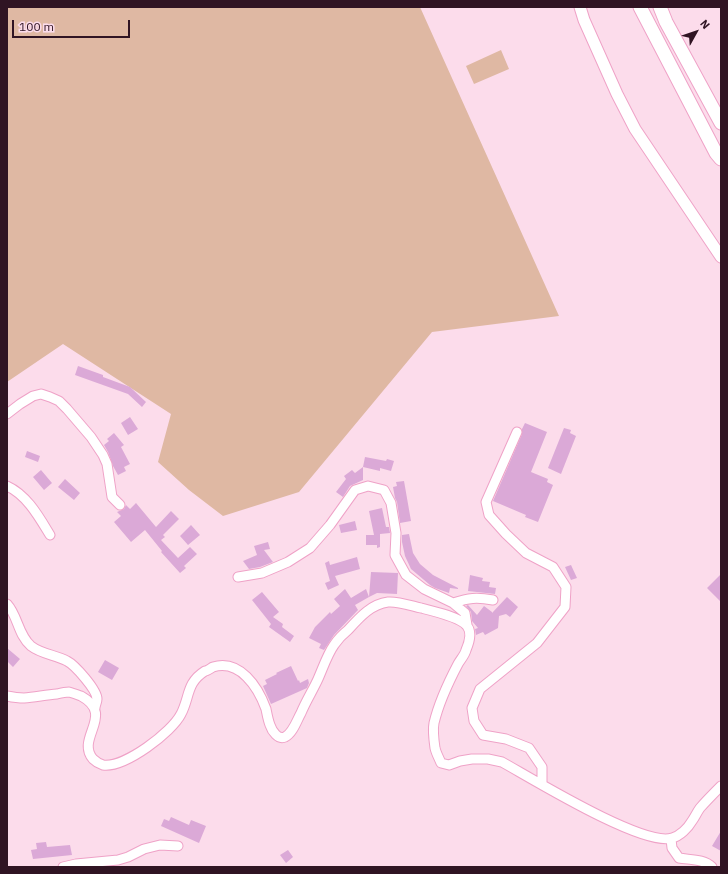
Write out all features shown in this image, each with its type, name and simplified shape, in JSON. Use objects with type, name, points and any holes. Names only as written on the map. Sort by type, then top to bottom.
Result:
[{"type":"highway","points":[[640,7],[721,159]]},
{"type":"highway","points":[[660,7],[666,22],[721,123]]},
{"type":"main road","points":[[580,7],[584,20],[617,94],[635,129],[721,257]]},
{"type":"street","points":[[7,414],[33,396],[41,394],[59,401],[91,437],[103,455],[107,464],[112,498],[120,505]]},
{"type":"street","points":[[517,432],[486,502],[488,515],[526,553],[553,567],[566,587],[565,607],[537,643],[480,689],[472,708],[474,721],[483,735],[506,739],[529,748],[542,767],[542,784]]},
{"type":"street","points":[[7,486],[14,489],[28,501],[50,535]]},
{"type":"street","points":[[238,577],[262,573],[288,562],[310,548],[330,525],[355,490],[368,486],[384,490],[391,503],[396,533],[396,556],[406,575],[424,589],[454,603],[466,613],[467,625],[470,632],[466,652],[459,662],[442,697],[434,724],[435,748],[441,763],[449,765],[472,759],[488,759],[502,762],[587,810],[633,831],[659,838],[671,839],[681,834],[692,821],[699,809],[721,786]]},
{"type":"street","points":[[454,603],[467,599],[480,598],[493,600]]},
{"type":"street","points":[[7,696],[21,698],[70,692],[81,696],[94,708],[96,714],[96,721],[88,744],[89,751],[94,760],[103,765],[116,764],[139,753],[167,732],[182,713],[189,689],[194,681],[200,675],[212,668],[224,666],[236,669],[250,680],[258,692],[266,709],[270,725],[275,734],[281,738],[292,730],[335,643],[368,610],[378,604],[390,602],[432,610],[459,619],[467,625]]},
{"type":"street","points":[[7,604],[13,611],[24,636],[31,646],[37,650],[68,662],[94,690],[97,699],[94,708]]},
{"type":"street","points":[[671,839],[672,848],[679,858],[700,860],[712,867]]},
{"type":"street","points":[[63,867],[76,864],[118,860],[144,849],[153,848],[160,845],[178,846]]},
{"type":"shaded area","points":[[7,7],[420,7],[559,316],[432,332],[299,492],[223,516],[189,490],[158,462],[171,414],[63,344],[7,382]]},
{"type":"shaded area","points":[[501,50],[509,69],[474,84],[466,66]]},
{"type":"building","points":[[78,366],[130,387],[146,402],[142,407],[128,394],[75,375]]},
{"type":"building","points":[[130,417],[138,429],[128,435],[121,423]]},
{"type":"building","points":[[525,423],[547,432],[531,472],[548,479],[547,482],[553,485],[538,522],[525,517],[526,515],[493,501],[522,434],[522,429]]},
{"type":"building","points":[[564,428],[571,430],[570,433],[576,436],[561,474],[548,468]]},
{"type":"building","points":[[114,433],[124,445],[121,447],[130,464],[124,467],[126,471],[118,475],[104,445],[109,441],[107,439]]},
{"type":"building","points":[[27,451],[40,456],[38,462],[25,457]]},
{"type":"building","points":[[365,457],[394,461],[391,471],[380,468],[380,471],[363,467]]},
{"type":"building","points":[[363,467],[363,480],[350,486],[343,497],[336,492],[346,479],[344,476],[352,470],[355,473]]},
{"type":"building","points":[[41,470],[52,483],[44,490],[33,477]]},
{"type":"building","points":[[65,479],[80,493],[74,500],[58,487]]},
{"type":"building","points":[[404,481],[411,521],[400,523],[393,487],[397,486],[396,482]]},
{"type":"building","points":[[136,503],[156,527],[171,511],[179,519],[163,535],[165,537],[161,540],[178,558],[190,547],[197,554],[184,566],[186,568],[180,573],[161,552],[162,551],[145,530],[131,542],[114,522],[121,516],[117,512],[124,509],[126,505],[130,509]]},
{"type":"building","points":[[382,508],[386,527],[389,527],[390,533],[380,534],[380,547],[377,548],[377,545],[366,545],[366,535],[374,535],[369,511]]},
{"type":"building","points":[[355,521],[357,530],[341,533],[339,525]]},
{"type":"building","points":[[191,525],[200,535],[188,545],[180,536]]},
{"type":"building","points":[[409,534],[413,553],[420,564],[433,575],[458,589],[450,588],[449,593],[435,588],[411,569],[405,556],[402,542],[402,535]]},
{"type":"building","points":[[268,542],[270,549],[264,550],[273,562],[249,569],[243,561],[257,555],[254,546]]},
{"type":"building","points":[[357,557],[360,569],[335,576],[339,585],[328,590],[325,583],[330,581],[325,563],[329,561],[330,565]]},
{"type":"building","points":[[571,565],[577,578],[571,580],[565,567]]},
{"type":"building","points":[[371,572],[398,573],[397,594],[377,593],[369,597]]},
{"type":"building","points":[[721,574],[721,602],[707,588]]},
{"type":"building","points":[[470,575],[483,578],[482,581],[490,582],[489,587],[496,588],[495,594],[468,591]]},
{"type":"building","points":[[345,589],[351,598],[366,589],[369,597],[355,605],[358,610],[334,635],[324,650],[319,648],[321,644],[309,638],[315,627],[330,612],[331,614],[340,606],[334,599]]},
{"type":"building","points":[[262,592],[279,612],[273,617],[283,624],[282,627],[294,636],[290,642],[269,627],[271,624],[252,600]]},
{"type":"building","points":[[507,597],[518,607],[510,617],[506,614],[499,616],[498,628],[485,635],[483,632],[476,635],[475,629],[478,628],[472,621],[471,612],[466,606],[468,605],[477,615],[484,606],[492,613]]},
{"type":"building","points":[[7,648],[20,659],[13,667],[7,661]]},
{"type":"building","points":[[105,660],[119,668],[112,680],[98,672]]},
{"type":"building","points":[[291,666],[300,683],[308,679],[309,683],[307,688],[271,704],[263,686],[267,684],[265,680]]},
{"type":"building","points":[[171,817],[189,825],[191,820],[206,826],[199,843],[161,826],[164,819],[169,821]]},
{"type":"building","points":[[721,831],[721,851],[712,846]]},
{"type":"building","points":[[46,842],[47,847],[70,845],[72,855],[33,859],[31,850],[37,849],[36,843]]},
{"type":"building","points":[[288,850],[293,857],[286,863],[280,855]]}]
